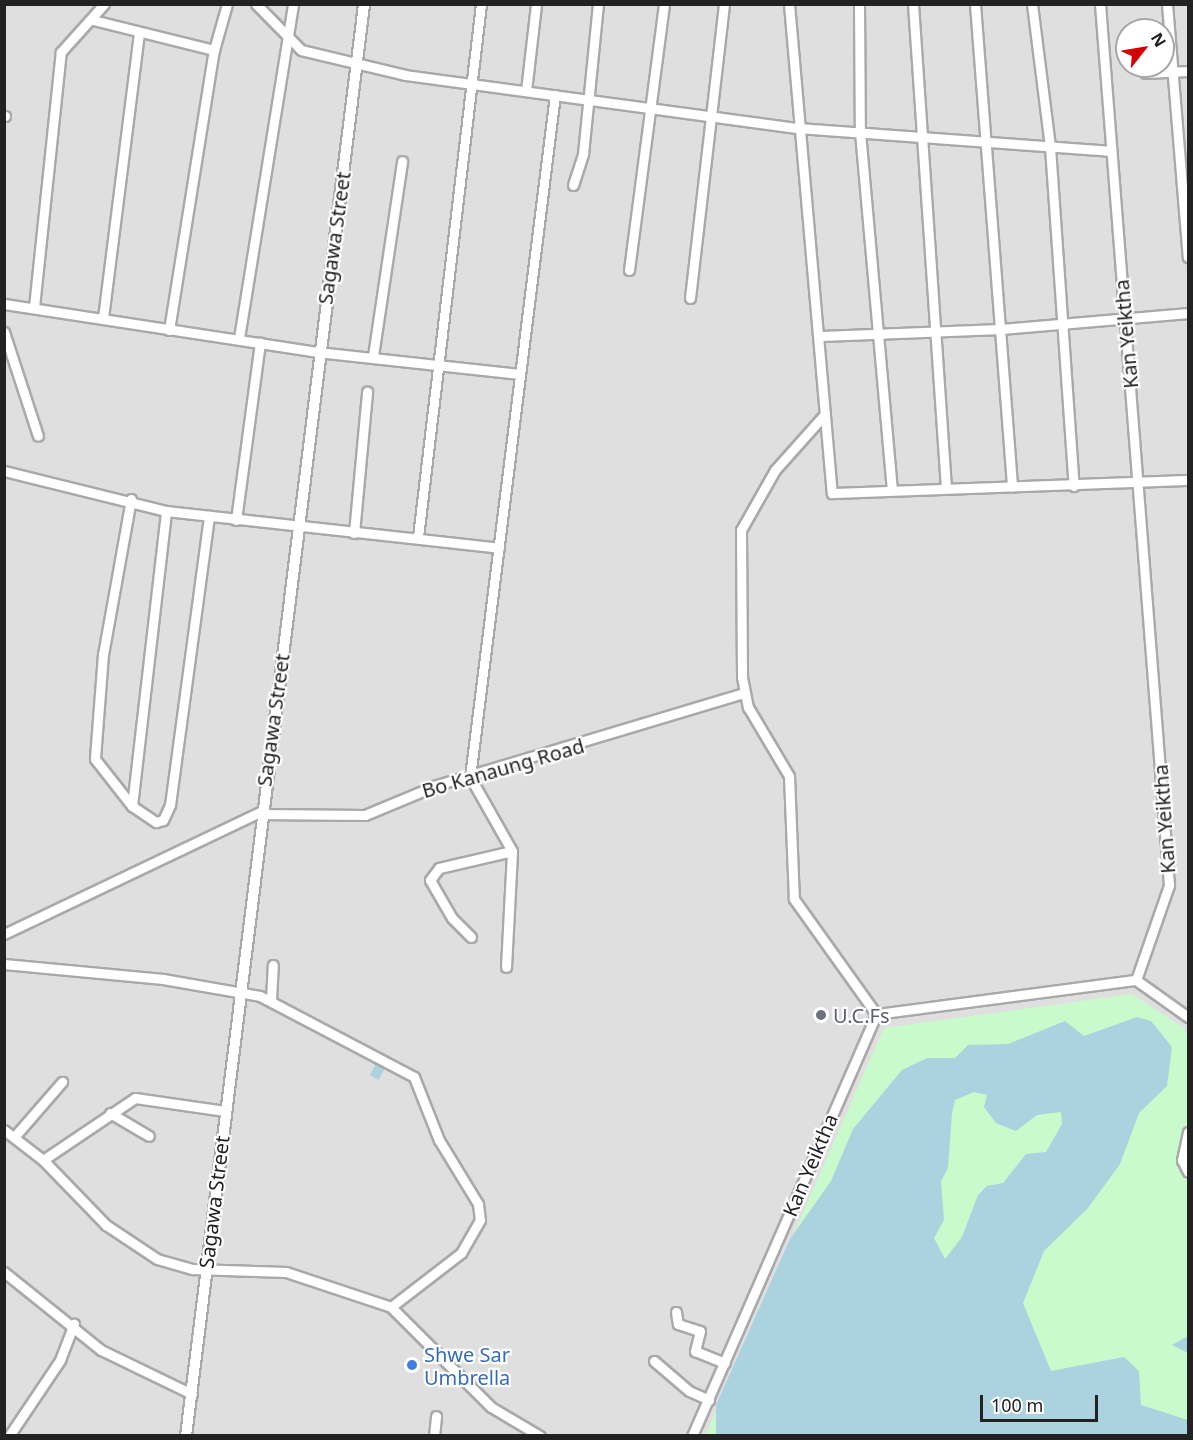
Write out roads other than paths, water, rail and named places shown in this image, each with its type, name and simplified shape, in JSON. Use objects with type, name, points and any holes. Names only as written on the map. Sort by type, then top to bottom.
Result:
[{"type":"street","points":[[34,307],[61,52],[93,20],[104,4]]},
{"type":"street","points":[[169,330],[214,50],[227,4]]},
{"type":"street","points":[[256,4],[301,50],[472,86],[588,99],[799,128],[1111,151]]},
{"type":"street","points":[[239,338],[293,4]]},
{"type":"street","name":"Sagawa Street","points":[[186,1436],[259,813],[298,527],[317,352],[358,62],[364,4]]},
{"type":"street","points":[[418,537],[441,366],[481,4]]},
{"type":"street","points":[[526,92],[536,4]]},
{"type":"street","points":[[573,185],[581,171],[598,4]]},
{"type":"street","points":[[629,270],[653,108],[664,4]]},
{"type":"street","points":[[690,298],[713,116],[724,4]]},
{"type":"street","points":[[789,4],[799,128],[821,336],[832,493],[946,487],[1139,484],[1188,480]]},
{"type":"street","points":[[859,4],[860,132],[892,490]]},
{"type":"street","points":[[913,4],[946,487]]},
{"type":"street","points":[[975,4],[1012,487]]},
{"type":"street","points":[[1032,4],[1050,147],[1074,486]]},
{"type":"street","name":"Kan Yeiktha","points":[[1100,4],[1169,885],[1136,980]]},
{"type":"street","points":[[93,20],[139,34],[214,50]]},
{"type":"street","points":[[103,318],[139,34]]},
{"type":"street","points":[[1173,78],[1186,192],[1188,257]]},
{"type":"street","points":[[506,967],[512,850],[470,777],[555,95]]},
{"type":"street","points":[[373,356],[402,161]]},
{"type":"street","points":[[4,303],[317,352],[373,356],[520,374]]},
{"type":"street","points":[[821,336],[879,333],[936,334],[1188,313]]},
{"type":"street","points":[[4,333],[38,436]]},
{"type":"street","points":[[236,520],[260,343]]},
{"type":"street","points":[[354,533],[367,392]]},
{"type":"street","points":[[825,414],[775,470],[741,530],[744,693],[789,776],[794,899],[876,1014],[1136,980],[1188,1017]]},
{"type":"street","points":[[4,471],[131,499],[166,511],[354,533],[418,537],[499,549]]},
{"type":"street","points":[[131,499],[103,654],[95,759],[132,806],[156,822],[163,820],[170,805],[209,516]]},
{"type":"street","points":[[132,806],[166,511]]},
{"type":"street","name":"Bo Kanaung Road","points":[[4,934],[259,813],[365,815],[470,777],[744,693]]},
{"type":"street","points":[[471,937],[452,918],[430,880],[439,868],[512,850]]},
{"type":"street","points":[[4,964],[239,991],[271,1000],[290,1016],[414,1077],[439,1140],[478,1204],[480,1220],[460,1253],[391,1308]]},
{"type":"street","points":[[271,1000],[273,965]]},
{"type":"street","name":"Kan Yeiktha","points":[[692,1436],[876,1014]]},
{"type":"street","points":[[15,1136],[62,1082]]},
{"type":"street","points":[[43,1160],[135,1098],[225,1111]]},
{"type":"street","points":[[110,1113],[149,1136]]},
{"type":"street","points":[[4,1130],[15,1136],[43,1160],[106,1225],[157,1259],[205,1270],[286,1272],[344,1287],[391,1308],[491,1407],[540,1436]]},
{"type":"street","points":[[1188,1132],[1182,1160],[1188,1172]]},
{"type":"street","points":[[4,1272],[133,1369],[192,1394]]},
{"type":"street","points":[[676,1312],[678,1323]]},
{"type":"street","points":[[678,1323],[700,1331],[695,1351],[724,1363]]},
{"type":"street","points":[[668,1330],[678,1323]]},
{"type":"street","points":[[9,1436],[60,1360],[74,1324]]},
{"type":"street","points":[[654,1361],[689,1391],[709,1400]]},
{"type":"street","points":[[434,1436],[436,1416]]},
{"type":"water","points":[[1137,1017],[1151,1021],[1172,1047],[1167,1086],[1139,1113],[1120,1164],[1088,1208],[1044,1251],[1023,1303],[1051,1371],[1124,1357],[1139,1371],[1141,1405],[1188,1420],[1188,1435],[716,1435],[716,1405],[790,1239],[831,1181],[853,1129],[902,1070],[927,1058],[955,1058],[968,1045],[1008,1044],[1065,1021],[1084,1036]],"holes":[[[974,1092],[987,1095],[984,1107],[996,1123],[1016,1131],[1037,1115],[1061,1112],[1062,1124],[1046,1152],[1026,1154],[1003,1183],[987,1186],[978,1195],[962,1237],[945,1259],[934,1238],[944,1220],[941,1181],[948,1168],[955,1100]]]},
{"type":"water","points":[[377,1062],[386,1067],[378,1080],[370,1075]]},
{"type":"water","points":[[1188,1336],[1188,1353],[1172,1345]]},
{"type":"place","name":"U.C.Fs","points":[[821,1015]]},
{"type":"place","name":"Shwe Sar Umbrella","points":[[412,1365]]}]
